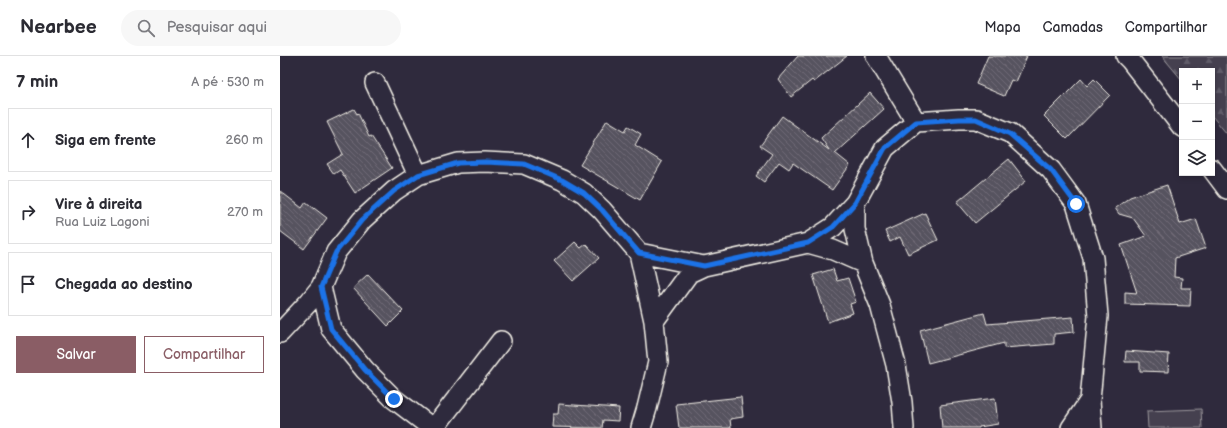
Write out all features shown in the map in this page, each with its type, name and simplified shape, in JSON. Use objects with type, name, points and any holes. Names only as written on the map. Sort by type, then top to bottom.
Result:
[{"type":"street","points":[[876,56],[916,122]]},
{"type":"street","points":[[1126,56],[1179,123]]},
{"type":"street","points":[[376,83],[418,175]]},
{"type":"street","points":[[654,321],[689,273],[704,266],[808,243],[833,227],[855,203],[885,148],[916,122],[976,119],[1010,134],[1051,170],[1076,204],[1092,258],[1098,316],[1090,400],[1092,428]]},
{"type":"street","points":[[280,333],[321,287],[336,252],[362,220],[394,191],[418,175],[458,163],[485,162],[524,164],[562,180],[584,193],[602,210],[639,253],[654,321],[658,362],[641,428]]},
{"type":"street","points":[[1215,172],[1227,190]]},
{"type":"street","points":[[855,203],[855,229],[863,263],[880,305],[896,364],[902,402],[904,428]]},
{"type":"street","points":[[808,243],[833,250],[863,263]]},
{"type":"street","points":[[639,253],[704,266]]},
{"type":"street","points":[[321,287],[331,329],[365,370],[394,399],[433,428],[501,340]]},
{"type":"street","points":[[1071,428],[1090,400]]},
{"type":"green space","points":[[1162,56],[1227,56],[1227,134],[1215,120],[1215,68],[1179,68],[1179,76]]},
{"type":"green space","points":[[1201,409],[1202,428],[1148,428],[1147,411]]},
{"type":"building","points":[[798,56],[847,56],[814,82],[812,80],[791,97],[778,79]]},
{"type":"building","points":[[988,56],[1027,56],[1016,82],[1011,80],[1004,96],[976,84]]},
{"type":"building","points":[[1081,79],[1087,86],[1094,79],[1110,95],[1067,139],[1044,116]]},
{"type":"building","points":[[870,93],[884,109],[835,153],[850,165],[832,190],[793,163],[789,169],[779,162],[764,182],[756,176],[772,154],[760,146],[782,116],[829,150],[821,138]]},
{"type":"building","points":[[354,109],[357,114],[358,113],[369,137],[371,136],[392,168],[355,193],[340,170],[334,174],[327,164],[343,154],[327,122]]},
{"type":"building","points":[[607,120],[625,131],[628,126],[641,134],[635,145],[662,162],[640,200],[580,165]]},
{"type":"building","points":[[1009,159],[1026,181],[975,223],[957,202]]},
{"type":"building","points":[[1167,185],[1180,224],[1196,219],[1206,248],[1175,258],[1174,277],[1182,278],[1181,288],[1191,288],[1190,306],[1125,304],[1125,292],[1137,293],[1121,245],[1146,236],[1133,218],[1119,214],[1115,208],[1130,197]]},
{"type":"building","points":[[280,191],[302,208],[306,202],[327,218],[304,249],[280,231]]},
{"type":"building","points":[[925,213],[938,240],[908,254],[900,237],[890,242],[885,231]]},
{"type":"building","points":[[575,242],[581,248],[586,244],[599,258],[573,281],[554,261]]},
{"type":"building","points":[[833,269],[837,281],[848,278],[856,302],[850,304],[853,313],[828,322],[813,275]]},
{"type":"building","points":[[368,274],[403,311],[388,326],[353,288]]},
{"type":"building","points":[[984,313],[987,324],[1073,317],[1074,332],[1054,334],[1054,344],[1004,348],[1004,343],[928,363],[920,330]]},
{"type":"building","points":[[1126,351],[1169,354],[1168,372],[1140,371],[1140,362],[1125,362]]},
{"type":"building","points":[[741,397],[743,417],[730,419],[731,428],[679,428],[676,404]]},
{"type":"building","points":[[995,398],[998,424],[979,428],[942,428],[940,405]]},
{"type":"building","points":[[559,404],[619,408],[618,421],[603,420],[602,428],[552,427],[553,414],[558,414]]},
{"type":"route","points":[[394,399],[365,370],[331,329],[321,287],[336,252],[362,220],[394,191],[418,175],[458,163],[485,162],[524,164],[562,180],[584,193],[602,210],[639,253],[704,266],[808,243],[833,227],[855,203],[885,148],[916,122],[976,119],[1010,134],[1051,170],[1076,204]]}]
